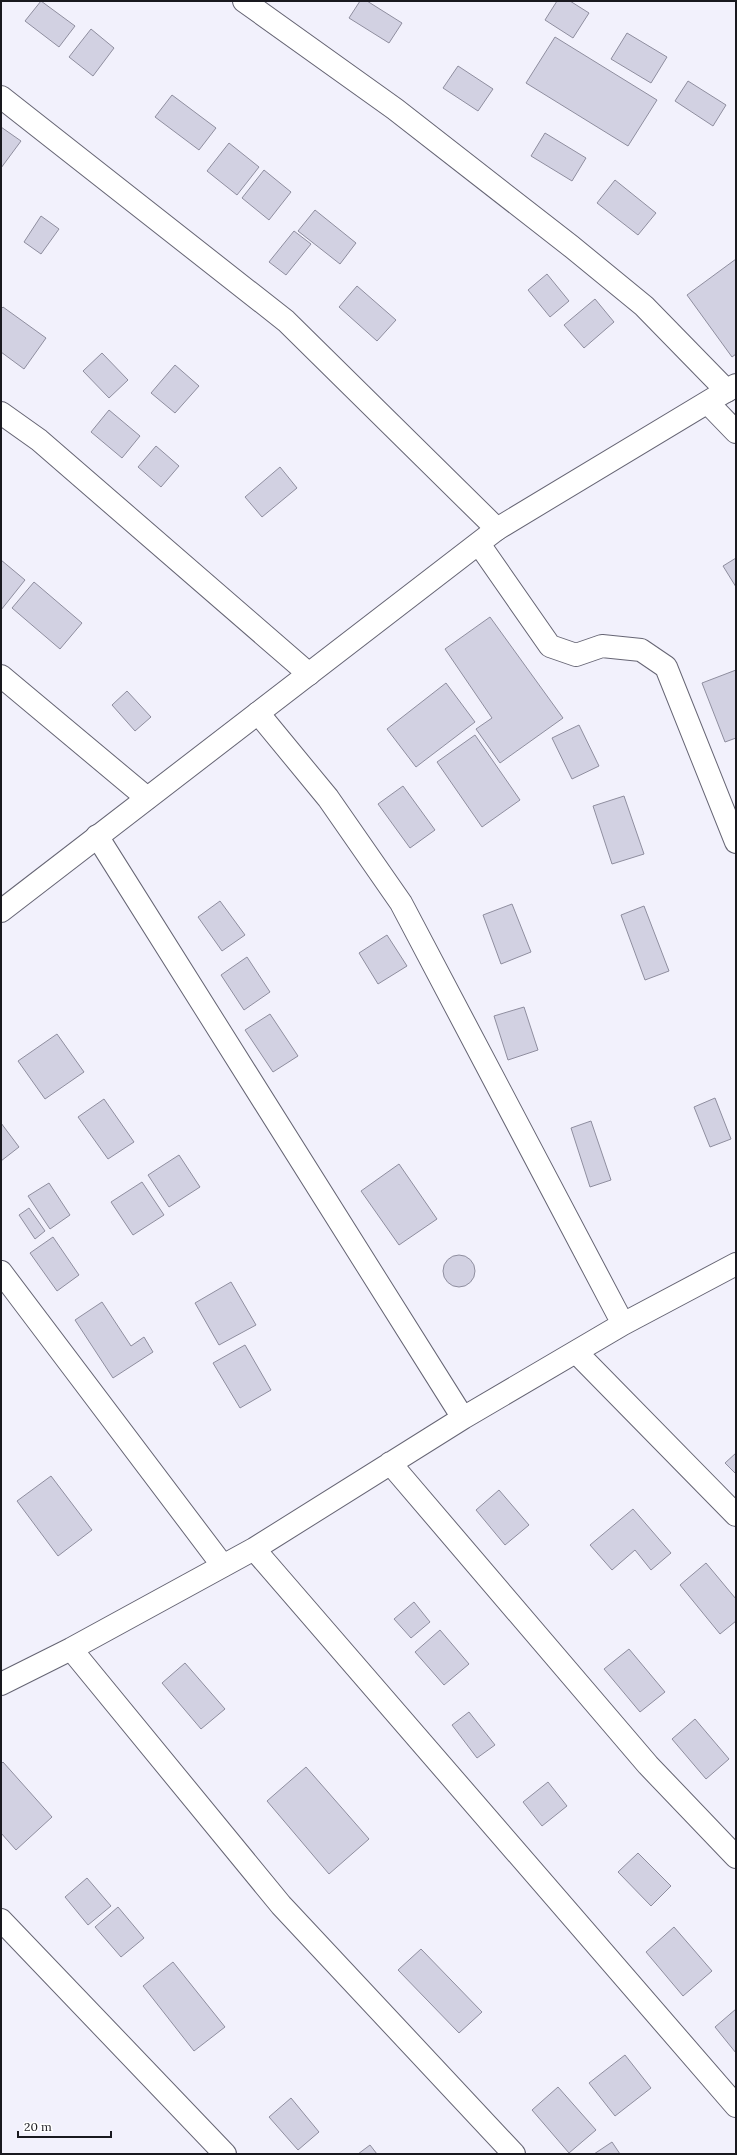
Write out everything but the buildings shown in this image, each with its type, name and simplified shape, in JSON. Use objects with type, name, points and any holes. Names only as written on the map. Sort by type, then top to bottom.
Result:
[{"type":"street","points":[[1,911],[497,529],[731,388],[644,306],[572,246],[395,109],[244,1]]},
{"type":"street","points":[[1,97],[286,321],[497,529]]},
{"type":"street","points":[[708,402],[736,432]]},
{"type":"street","points":[[1,413],[38,440],[309,674]]},
{"type":"street","points":[[479,544],[550,646],[576,655],[602,646],[641,650],[666,667],[736,842]]},
{"type":"street","points":[[1,676],[147,798]]},
{"type":"street","points":[[258,713],[328,798],[401,903],[623,1324]]},
{"type":"street","points":[[97,836],[463,1418]]},
{"type":"street","points":[[1,1684],[71,1649],[254,1549],[463,1418],[623,1324],[736,1264]]},
{"type":"street","points":[[1,1272],[223,1566]]},
{"type":"street","points":[[576,1352],[736,1515]]},
{"type":"street","points":[[390,1463],[648,1765],[736,1857]]},
{"type":"street","points":[[254,1549],[736,2106]]},
{"type":"street","points":[[71,1649],[281,1905],[514,2154]]},
{"type":"street","points":[[1,1920],[225,2154]]}]
